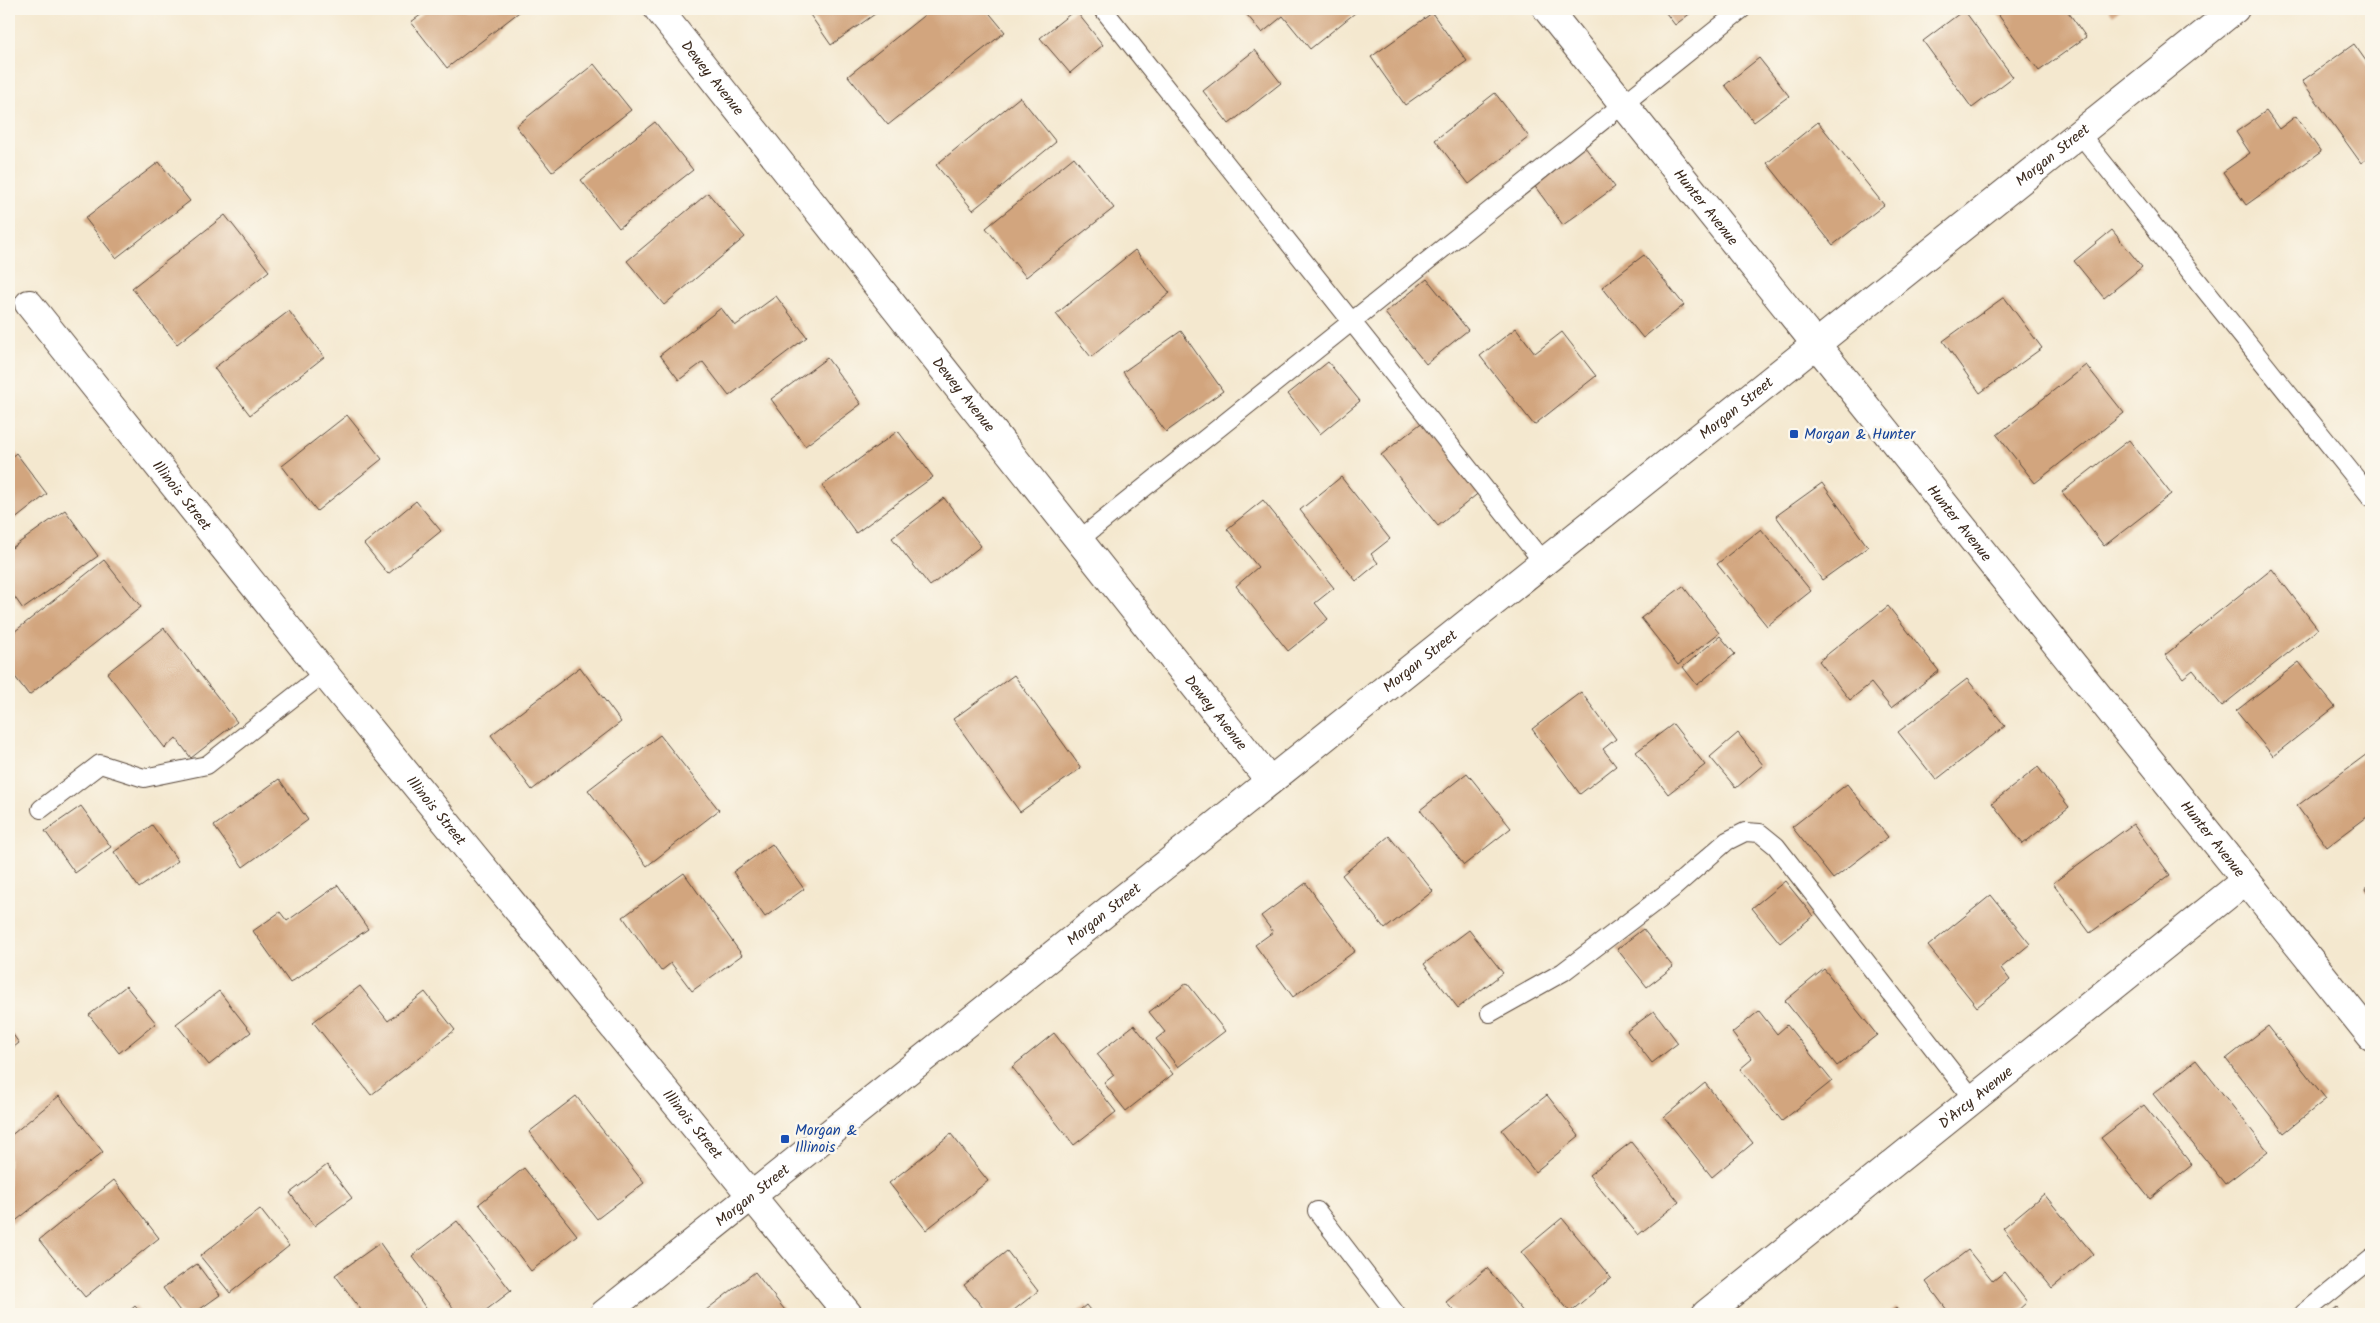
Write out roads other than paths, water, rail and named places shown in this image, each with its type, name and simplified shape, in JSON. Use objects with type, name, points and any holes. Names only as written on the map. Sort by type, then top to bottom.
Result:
[{"type":"street","name":"Dewey Avenue","points":[[658,9],[1080,538],[1270,781]]},
{"type":"street","name":"Hunter Avenue","points":[[1547,9],[2371,1036]]},
{"type":"street","name":"Morgan Street","points":[[604,1314],[2235,9]]},
{"type":"street","name":"Illinois Street","points":[[29,304],[324,673],[848,1314]]},
{"type":"street","name":"D'Arcy Avenue","points":[[1706,1314],[2246,880]]},
{"type":"lane","points":[[1104,9],[1544,562]]},
{"type":"lane","points":[[1080,538],[1742,9]]},
{"type":"lane","points":[[2080,134],[2371,497]]},
{"type":"lane","points":[[41,808],[100,764],[144,778],[208,765],[324,673]]},
{"type":"lane","points":[[1490,1013],[1563,972],[1672,889],[1728,841],[1745,832],[1760,834],[1776,846],[1973,1099]]},
{"type":"lane","points":[[1317,1211],[1396,1314]]},
{"type":"lane","points":[[2303,1314],[2371,1259]]},
{"type":"place","name":"Morgan & Hunter","points":[[1794,434]]},
{"type":"place","name":"Morgan & Illinois","points":[[785,1139]]}]
